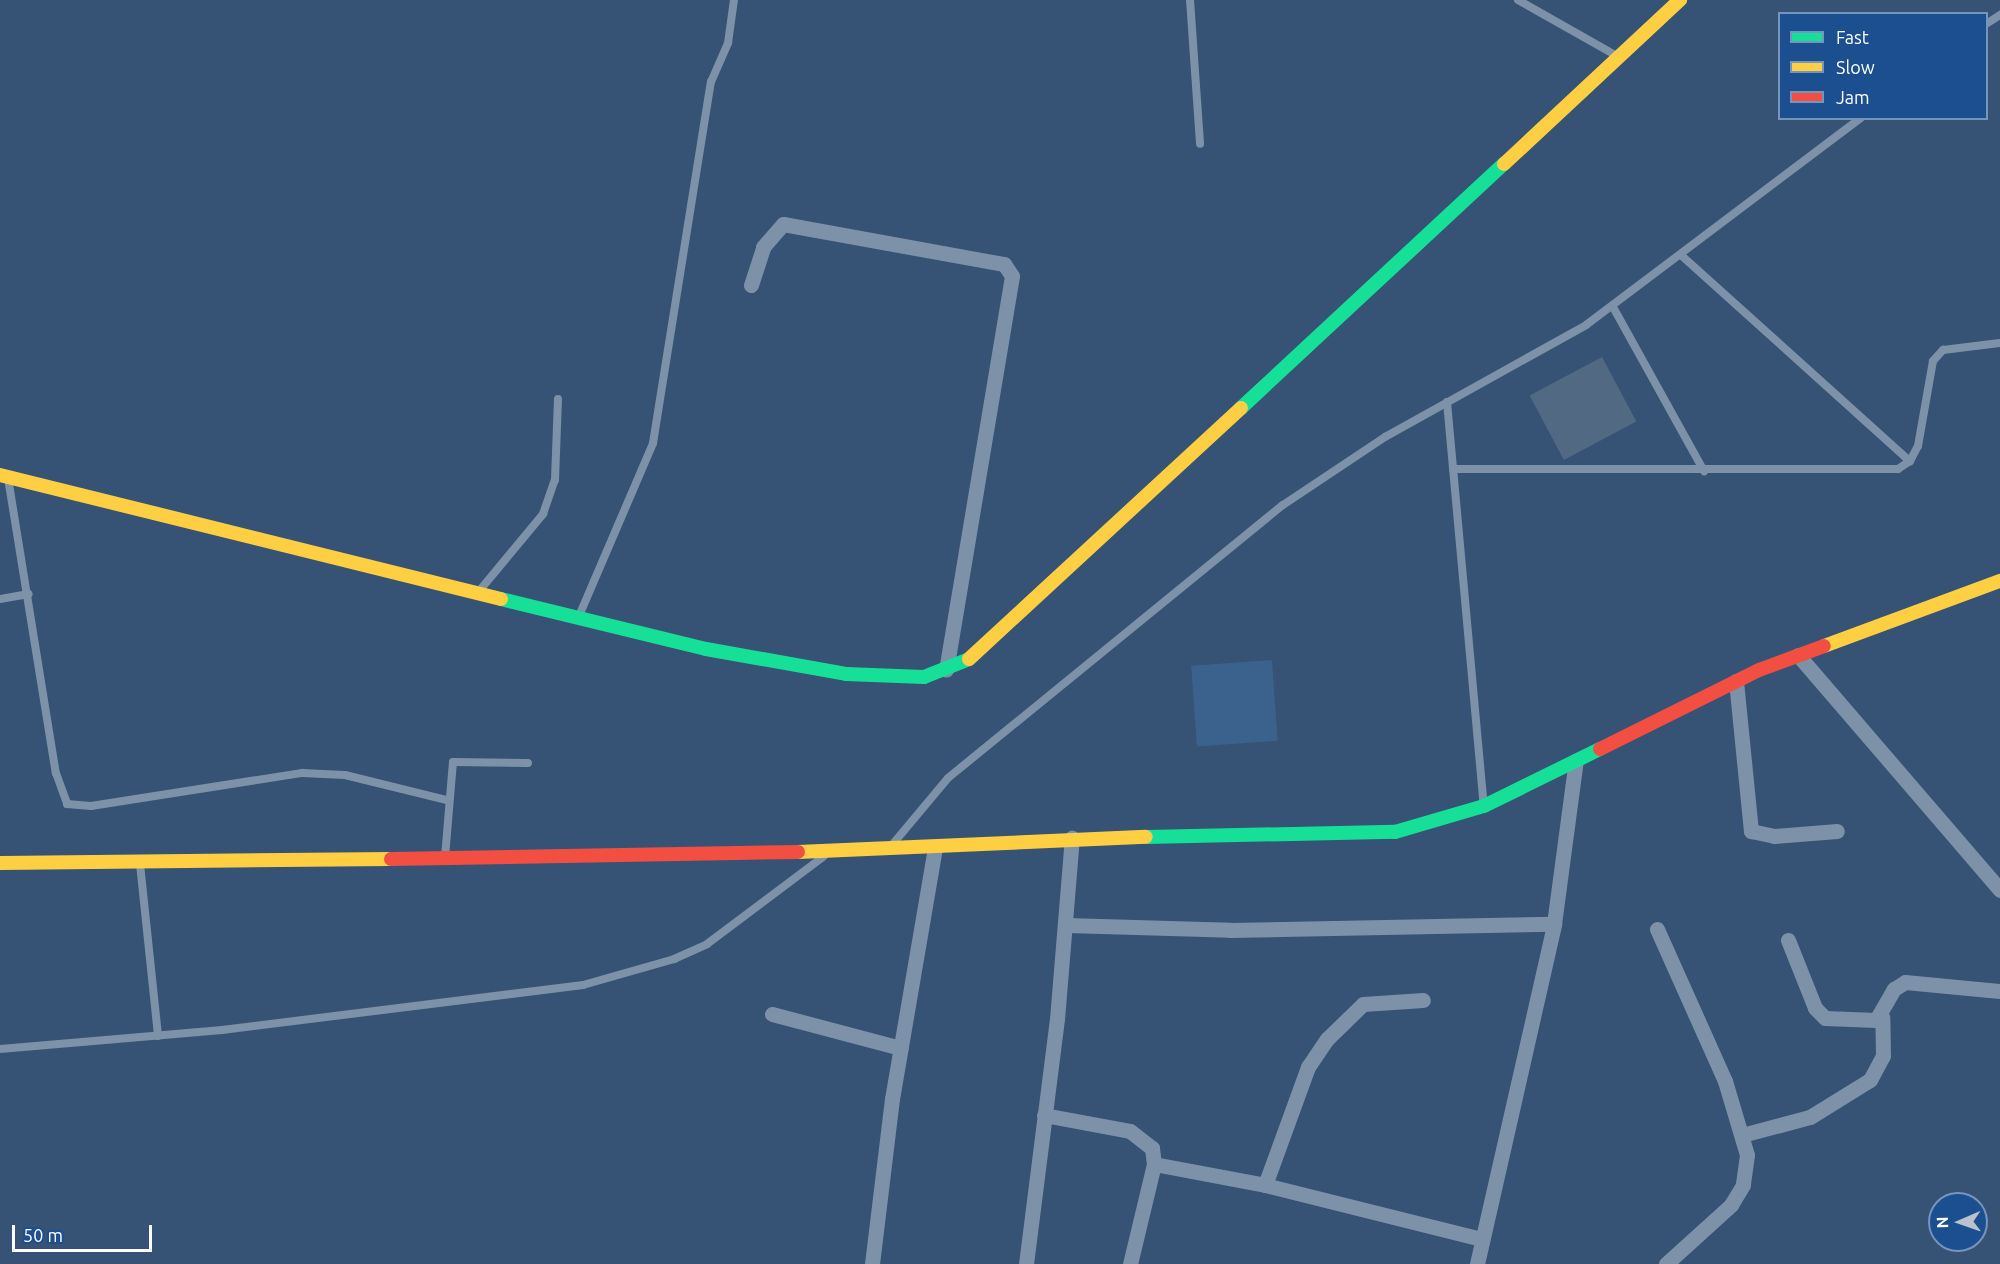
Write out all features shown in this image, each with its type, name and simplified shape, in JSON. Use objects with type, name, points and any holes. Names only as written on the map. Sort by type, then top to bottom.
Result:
[{"type":"street","points":[[4,475],[577,620],[846,674],[897,679],[946,670],[992,640],[1680,0]]},
{"type":"street","points":[[751,285],[763,247],[783,224],[1004,264],[1012,276],[946,670]]},
{"type":"street","points":[[0,863],[140,859],[445,859],[830,852],[935,848],[1072,838],[1362,835],[1439,823],[1484,806],[1736,681],[1798,655],[2000,581]]},
{"type":"street","points":[[1798,655],[2000,890]]},
{"type":"street","points":[[1736,681],[1751,831],[1774,836],[1837,831]]},
{"type":"street","points":[[1477,1264],[1554,924],[1576,760]]},
{"type":"street","points":[[1026,1264],[1066,925],[1072,838]]},
{"type":"street","points":[[872,1264],[902,1048],[935,848]]},
{"type":"street","points":[[1066,925],[1230,930],[1554,924]]},
{"type":"street","points":[[1657,929],[1742,1135],[1747,1170],[1731,1205],[1666,1264]]},
{"type":"street","points":[[1788,940],[1819,1014],[1836,1020],[1882,1017]]},
{"type":"street","points":[[1742,1135],[1810,1117],[1870,1080],[1883,1056],[1882,1017],[1894,989],[1905,982],[2000,991]]},
{"type":"street","points":[[1265,1185],[1308,1067],[1327,1039],[1363,1004],[1423,1000]]},
{"type":"street","points":[[772,1014],[902,1048]]},
{"type":"street","points":[[1044,1115],[1130,1131],[1145,1138],[1154,1164],[1130,1264]]},
{"type":"street","points":[[1154,1164],[1265,1185],[1482,1239]]},
{"type":"lane","points":[[577,620],[653,443],[711,82],[728,43],[734,0]]},
{"type":"lane","points":[[1190,0],[1200,144]]},
{"type":"lane","points":[[1518,0],[1618,57]]},
{"type":"lane","points":[[888,850],[948,778],[1283,505],[1331,470],[1613,307],[1858,120]]},
{"type":"lane","points":[[1682,256],[1910,461]]},
{"type":"lane","points":[[1613,307],[1704,471]]},
{"type":"lane","points":[[1910,461],[1933,361],[1943,350],[2000,343]]},
{"type":"lane","points":[[475,596],[543,514],[555,480],[558,399]]},
{"type":"lane","points":[[1447,402],[1484,806]]},
{"type":"lane","points":[[1453,469],[1875,472],[1910,461]]},
{"type":"lane","points":[[4,475],[28,594],[56,773],[67,804],[91,806],[302,772],[345,775],[447,800]]},
{"type":"lane","points":[[0,599],[28,594]]},
{"type":"lane","points":[[445,859],[447,800],[453,762],[528,763]]},
{"type":"lane","points":[[0,1049],[158,1036],[460,1003],[635,972],[706,944],[830,852]]},
{"type":"lane","points":[[140,859],[158,1036]]},
{"type":"water","points":[[1272,660],[1278,741],[1197,746],[1191,666]]},
{"type":"building","points":[[1602,357],[1636,421],[1564,460],[1530,395]]},
{"type":"traffic: fast","points":[[1241,408],[1504,164]]},
{"type":"traffic: fast","points":[[501,599],[706,649],[846,674],[924,677],[969,659]]},
{"type":"traffic: fast","points":[[1146,837],[1395,832],[1484,806],[1600,749]]},
{"type":"traffic: slow","points":[[1504,164],[1680,0]]},
{"type":"traffic: slow","points":[[969,659],[1241,408]]},
{"type":"traffic: slow","points":[[0,475],[501,599]]},
{"type":"traffic: slow","points":[[1824,646],[2000,581]]},
{"type":"traffic: slow","points":[[798,852],[1146,837]]},
{"type":"traffic: slow","points":[[0,863],[391,859]]},
{"type":"traffic: jam","points":[[1600,749],[1759,670],[1824,646]]},
{"type":"traffic: jam","points":[[391,859],[798,852]]}]
